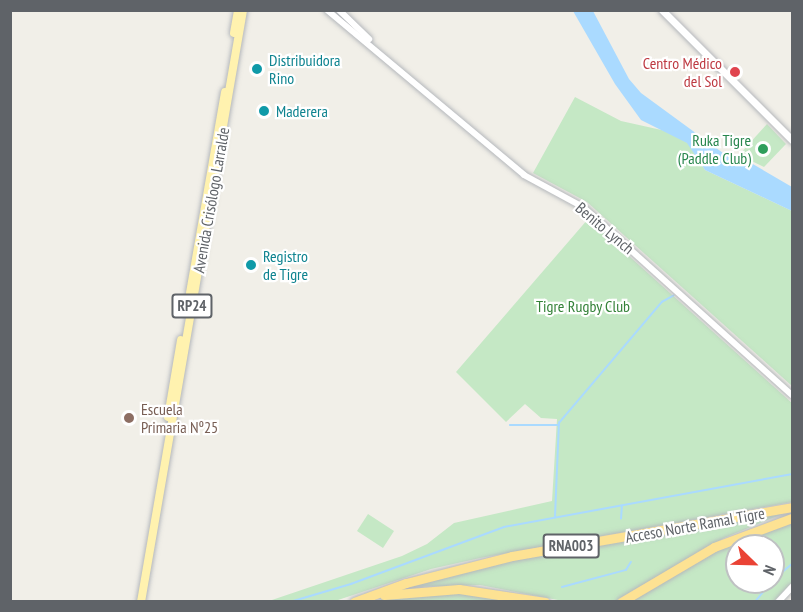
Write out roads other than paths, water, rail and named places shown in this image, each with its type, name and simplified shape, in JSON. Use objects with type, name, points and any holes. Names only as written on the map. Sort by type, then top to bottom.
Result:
[{"type":"highway","name":"Acceso Norte Ramal Tigre","points":[[354,602],[406,583],[512,556],[792,507]]},
{"type":"highway","points":[[621,602],[714,547],[792,518]]},
{"type":"highway","points":[[361,602],[403,592],[459,589],[545,602]]},
{"type":"main road","name":"Avenida Crisólogo Larralde","points":[[139,602],[238,10]]},
{"type":"main road","name":"Avenida Crisólogo Larralde","points":[[139,602],[243,10]]},
{"type":"main road","points":[[662,10],[792,140]]},
{"type":"street","name":"Benito Lynch","points":[[327,10],[524,175],[583,207],[792,395]]},
{"type":"street","name":"Benito Lynch","points":[[339,10],[381,53]]},
{"type":"street","points":[[778,602],[792,587]]},
{"type":"water","points":[[573,11],[593,11],[629,79],[641,93],[723,153],[751,163],[792,187],[792,211],[705,170],[687,143],[641,120],[615,84]]},
{"type":"waterway","points":[[555,517],[559,423],[662,302],[673,296]]},
{"type":"waterway","points":[[510,425],[559,425]]},
{"type":"waterway","points":[[290,602],[351,584],[504,527],[792,474]]},
{"type":"waterway","points":[[621,519],[622,506]]},
{"type":"waterway","points":[[562,587],[626,570],[631,562]]},
{"type":"waterway","points":[[785,570],[792,564]]},
{"type":"waterway","points":[[755,602],[761,594]]},
{"type":"place","name":"Distribuidora Rino","points":[[257,69]]},
{"type":"place","name":"Centro Médico del Sol","points":[[735,72]]},
{"type":"place","name":"Maderera","points":[[264,111]]},
{"type":"place","name":"Ruka Tigre (Paddle Club)","points":[[763,149]]},
{"type":"place","name":"Registro de Tigre","points":[[251,265]]},
{"type":"place","name":"Escuela Primaria Nº25","points":[[129,418]]},
{"type":"park label","name":"Tigre Rugby Club","points":[[583,306]]}]
